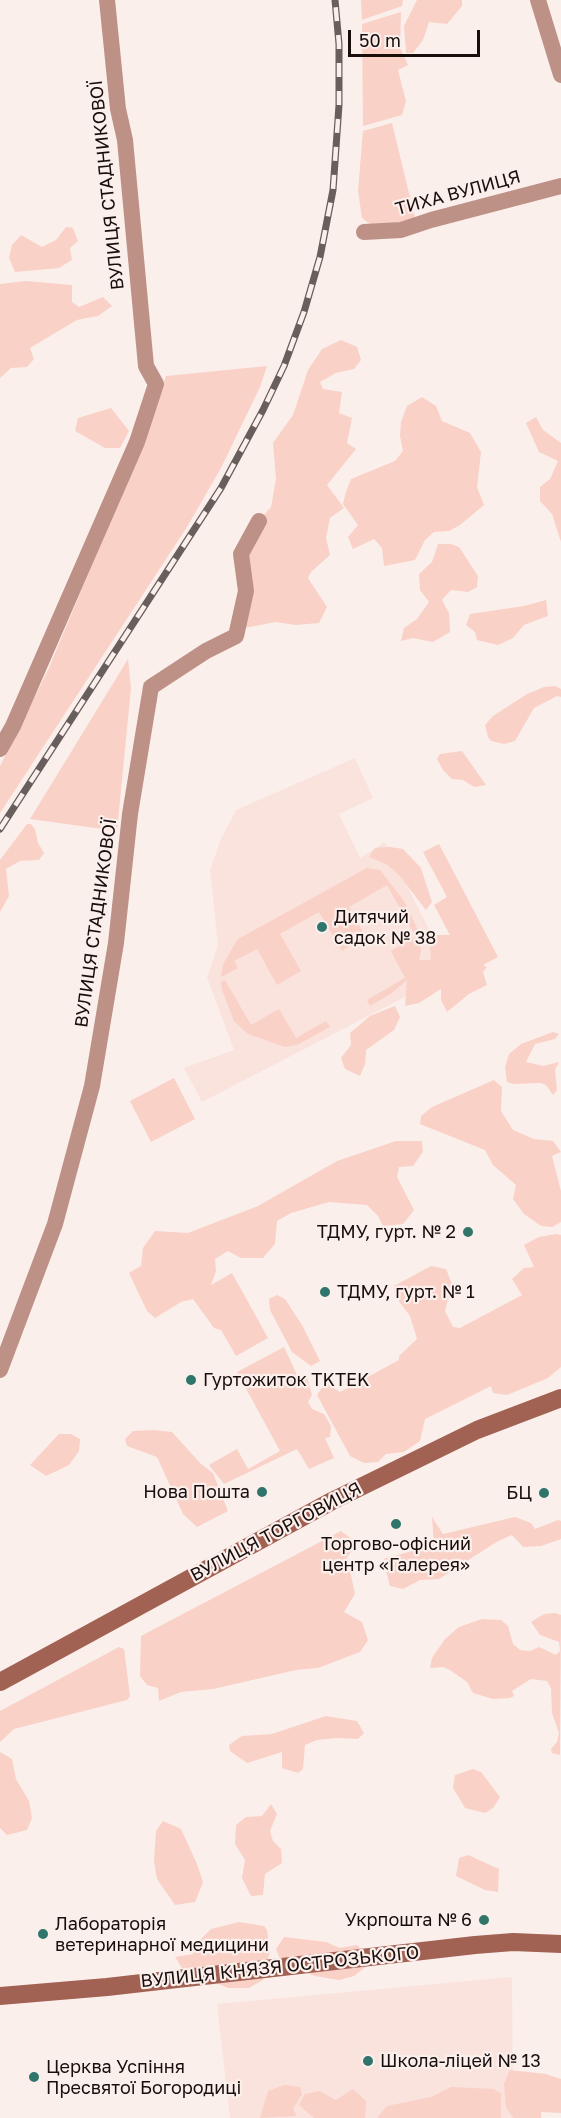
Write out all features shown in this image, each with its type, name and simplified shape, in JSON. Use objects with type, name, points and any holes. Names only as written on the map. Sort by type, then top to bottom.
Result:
[{"type":"main road","name":"ВУЛИЦЯ ТОРГОВИЦЯ","points":[[0,1682],[332,1501],[477,1430],[561,1398]]},
{"type":"main road","name":"ВУЛИЦЯ КНЯЗЯ ОСТРОЗЬКОГО","points":[[0,1996],[107,1987],[475,1945],[513,1942],[561,1944]]},
{"type":"street","name":"ВУЛИЦЯ СТАДНИКОВОЇ","points":[[0,749],[13,726],[137,442],[156,384],[146,366],[125,140],[118,109],[107,0]]},
{"type":"street","points":[[538,0],[561,75]]},
{"type":"street","name":"ТИХА ВУЛИЦЯ","points":[[364,232],[401,230],[561,186]]},
{"type":"street","name":"ВУЛИЦЯ СТАДНИКОВОЇ","points":[[0,1370],[55,1224],[92,1086],[116,943],[130,814],[151,687],[206,651],[236,636],[246,591],[241,554],[259,521]]},
{"type":"shaded area","points":[[361,0],[403,0],[402,6],[362,20]]},
{"type":"shaded area","points":[[417,0],[462,0],[462,6],[447,24],[429,22],[423,40],[413,53],[406,53],[404,26]]},
{"type":"shaded area","points":[[401,12],[400,47],[408,65],[398,70],[406,101],[402,115],[363,126],[362,24]]},
{"type":"shaded area","points":[[392,123],[415,218],[395,225],[374,227],[362,218],[358,191],[363,131]]},
{"type":"shaded area","points":[[66,227],[73,228],[78,241],[70,248],[72,260],[59,268],[15,272],[9,258],[12,245],[21,235],[42,247],[56,240]]},
{"type":"shaded area","points":[[26,281],[72,285],[72,302],[79,307],[103,297],[112,306],[98,316],[77,320],[30,348],[34,359],[27,367],[11,368],[0,378],[0,284]]},
{"type":"shaded area","points":[[341,340],[357,347],[361,360],[354,369],[336,373],[320,382],[323,389],[342,392],[339,413],[352,418],[347,443],[356,449],[327,485],[344,508],[330,518],[326,538],[330,555],[311,572],[308,578],[327,607],[319,623],[296,625],[275,622],[245,628],[245,536],[271,507],[276,479],[273,443],[293,415],[308,370],[322,349]]},
{"type":"shaded area","points":[[267,366],[260,387],[221,468],[187,527],[0,813],[0,766],[48,670],[141,448],[166,376]]},
{"type":"shaded area","points":[[422,397],[436,406],[442,421],[470,433],[481,452],[477,487],[484,505],[449,531],[434,532],[425,540],[415,560],[384,566],[382,548],[374,539],[353,549],[348,537],[358,525],[343,504],[351,479],[395,461],[403,451],[400,436],[401,422],[407,406]]},
{"type":"shaded area","points":[[111,408],[129,431],[120,448],[105,448],[75,431],[78,418]]},
{"type":"shaded area","points":[[536,417],[543,430],[561,443],[561,542],[552,514],[540,501],[540,487],[550,479],[558,461],[539,452],[526,423]]},
{"type":"shaded area","points":[[438,544],[451,544],[459,547],[478,576],[477,587],[468,592],[451,590],[442,600],[449,613],[450,632],[433,642],[413,638],[401,641],[404,628],[417,619],[429,602],[420,590],[419,574],[432,562]]},
{"type":"shaded area","points":[[546,600],[548,616],[524,625],[513,638],[498,645],[477,640],[475,632],[466,625],[470,614],[524,606]]},
{"type":"shaded area","points":[[128,659],[131,688],[117,831],[30,819]]},
{"type":"shaded area","points":[[555,686],[561,689],[561,697],[557,696],[534,708],[515,741],[504,744],[491,741],[485,725],[493,716],[527,694],[544,687]]},
{"type":"shaded area","points":[[462,751],[486,785],[474,787],[463,780],[452,779],[443,770],[437,759],[440,754]]},
{"type":"shaded area","name":"Дитячий садок № 38","points":[[355,758],[373,798],[339,814],[360,858],[385,842],[451,973],[202,1102],[184,1068],[234,1050],[207,977],[218,945],[210,870],[221,839],[236,810]]},
{"type":"shaded area","points":[[27,824],[31,824],[35,829],[38,843],[44,853],[39,860],[20,861],[6,869],[9,896],[0,912],[0,860]]},
{"type":"shaded area","points":[[439,844],[498,957],[483,965],[487,967],[483,972],[487,985],[469,994],[447,1012],[441,1000],[441,989],[419,1003],[405,1006],[407,980],[392,993],[370,1006],[367,1000],[405,978],[391,951],[416,937],[387,885],[349,907],[365,936],[342,951],[319,912],[280,934],[301,971],[277,985],[257,949],[234,961],[238,968],[221,977],[223,964],[238,939],[367,868],[380,870],[404,901],[418,930],[421,951],[419,960],[431,960],[430,946],[436,935],[450,935],[434,905],[447,897],[423,852]]},
{"type":"shaded area","points":[[375,848],[403,849],[421,868],[432,902],[426,910],[399,875],[386,864],[369,857]]},
{"type":"shaded area","points":[[225,980],[251,1025],[279,1009],[296,1038],[326,1021],[330,1027],[297,1045],[285,1047],[248,1034],[234,1021],[222,990],[221,982]]},
{"type":"shaded area","points":[[395,1006],[400,1017],[394,1030],[366,1050],[365,1064],[360,1076],[345,1069],[341,1058],[351,1045],[350,1033],[370,1016]]},
{"type":"shaded area","points":[[553,1032],[559,1034],[555,1039],[535,1044],[526,1062],[543,1066],[559,1062],[555,1070],[557,1090],[553,1095],[546,1085],[540,1083],[513,1084],[507,1082],[505,1067],[509,1054],[521,1044]]},
{"type":"shaded area","points":[[174,1078],[195,1119],[151,1142],[130,1101]]},
{"type":"shaded area","points":[[494,1080],[502,1087],[501,1111],[513,1130],[534,1139],[553,1141],[561,1152],[552,1156],[561,1191],[561,1222],[552,1227],[541,1226],[524,1214],[513,1199],[516,1185],[493,1165],[485,1150],[420,1124],[421,1116],[432,1107]]},
{"type":"shaded area","points":[[396,1141],[422,1141],[423,1152],[413,1166],[399,1167],[397,1177],[414,1210],[403,1224],[383,1226],[378,1216],[367,1205],[329,1202],[291,1213],[277,1221],[275,1244],[263,1258],[241,1258],[228,1251],[215,1259],[216,1271],[211,1285],[232,1273],[268,1338],[236,1356],[221,1330],[214,1328],[193,1299],[181,1302],[155,1318],[147,1311],[129,1273],[141,1266],[143,1248],[155,1231],[188,1233],[258,1206],[337,1161]]},
{"type":"shaded area","points":[[561,1235],[561,1367],[548,1378],[507,1395],[493,1393],[491,1386],[425,1419],[420,1441],[404,1452],[386,1454],[378,1462],[364,1463],[350,1456],[317,1395],[323,1386],[329,1384],[340,1392],[399,1360],[399,1356],[417,1339],[410,1316],[395,1296],[394,1286],[431,1266],[446,1269],[452,1284],[445,1311],[453,1327],[460,1328],[522,1295],[512,1279],[524,1268],[534,1267],[524,1245],[539,1237]]},
{"type":"shaded area","points":[[277,1295],[285,1299],[302,1325],[320,1361],[311,1366],[292,1352],[270,1310],[269,1299]]},
{"type":"shaded area","points":[[284,1347],[297,1375],[307,1377],[312,1395],[308,1402],[312,1409],[324,1414],[331,1426],[330,1437],[325,1438],[334,1458],[309,1469],[297,1449],[224,1484],[209,1465],[237,1449],[248,1469],[280,1451],[237,1372]]},
{"type":"shaded area","points":[[133,1431],[172,1432],[201,1464],[213,1473],[228,1511],[197,1527],[183,1514],[157,1457],[127,1446],[125,1439]]},
{"type":"shaded area","points":[[59,1434],[71,1434],[80,1439],[79,1451],[69,1465],[46,1476],[30,1465]]},
{"type":"shaded area","points":[[432,1517],[443,1534],[515,1517],[531,1523],[535,1529],[558,1520],[561,1521],[561,1539],[541,1546],[523,1547],[512,1535],[498,1541],[439,1579],[420,1580],[403,1589],[390,1586],[383,1559],[434,1545]]},
{"type":"shaded area","points":[[341,1531],[352,1539],[354,1548],[347,1557],[355,1594],[344,1612],[362,1622],[368,1640],[360,1652],[318,1668],[296,1670],[213,1689],[181,1692],[159,1701],[158,1688],[147,1685],[140,1676],[141,1636]]},
{"type":"shaded area","points":[[544,1614],[561,1615],[560,1755],[552,1753],[551,1749],[557,1742],[559,1733],[552,1713],[551,1688],[547,1681],[531,1679],[512,1691],[514,1696],[493,1699],[473,1693],[467,1682],[450,1670],[443,1667],[430,1668],[432,1658],[445,1639],[459,1627],[482,1619],[501,1620],[508,1626],[513,1644],[520,1650],[530,1651],[539,1647],[556,1655],[560,1651],[559,1642],[540,1635],[531,1622]]},
{"type":"shaded area","points":[[119,1647],[124,1649],[130,1696],[127,1700],[14,1729],[0,1742],[0,1711]]},
{"type":"shaded area","points":[[326,1716],[357,1721],[364,1733],[358,1739],[317,1740],[305,1745],[303,1769],[298,1773],[282,1768],[282,1752],[247,1763],[230,1751],[229,1745],[242,1736],[272,1734]]},
{"type":"shaded area","points":[[0,1752],[12,1759],[16,1779],[29,1801],[32,1818],[27,1830],[7,1835],[0,1828]]},
{"type":"shaded area","points":[[473,1769],[481,1772],[500,1797],[493,1808],[485,1813],[465,1808],[453,1788],[455,1775]]},
{"type":"shaded area","points":[[271,1804],[277,1814],[270,1831],[273,1841],[281,1849],[282,1863],[265,1874],[263,1895],[251,1896],[242,1878],[245,1860],[235,1844],[236,1825],[246,1817],[262,1816]]},
{"type":"shaded area","points":[[163,1821],[181,1829],[197,1864],[203,1882],[195,1902],[175,1905],[157,1879],[154,1861],[156,1831]]},
{"type":"shaded area","points":[[468,1855],[499,1869],[498,1892],[485,1890],[456,1876],[459,1858]]},
{"type":"shaded area","points":[[239,1922],[264,1926],[267,1930],[270,1951],[263,1980],[249,1988],[228,1988],[182,1968],[175,1957],[193,1954],[195,1945],[211,1929]]},
{"type":"shaded area","points":[[284,1937],[326,1942],[340,1948],[356,1945],[370,1953],[368,1965],[354,1976],[339,1980],[315,1976],[282,1964],[276,1949]]},
{"type":"shaded area","name":"Школа-ліцей № 13","points":[[512,1977],[513,2118],[230,2118],[217,2004]]},
{"type":"shaded area","points":[[510,2070],[546,2074],[561,2079],[561,2113],[541,2112],[541,2118],[513,2118],[506,2107],[504,2084]]},
{"type":"shaded area","points":[[284,2085],[300,2087],[302,2094],[293,2109],[297,2116],[260,2118],[268,2091]]},
{"type":"shaded area","points":[[451,2087],[493,2089],[501,2093],[501,2118],[377,2118],[387,2106],[431,2097]]},
{"type":"shaded area","points":[[353,2089],[366,2101],[365,2118],[314,2118],[299,2105],[305,2094],[319,2091],[336,2100]]},
{"type":"railway","points":[[0,829],[221,488],[284,366],[304,312],[320,257],[333,190],[339,105],[339,44],[335,0]]},
{"type":"place","name":"Дитячий садок № 38","points":[[322,927]]},
{"type":"place","name":"ТДМУ, гурт. № 2","points":[[468,1232]]},
{"type":"place","name":"ТДМУ, гурт. № 1","points":[[325,1292]]},
{"type":"place","name":"Гуртожиток TKTEK","points":[[191,1380]]},
{"type":"place","name":"Нова Пошта","points":[[262,1492]]},
{"type":"place","name":"БЦ","points":[[544,1493]]},
{"type":"place","name":"Торгово-офісний центр «Галерея»","points":[[396,1524]]},
{"type":"place","name":"Укрпошта № 6","points":[[484,1920]]},
{"type":"place","name":"Лабораторія ветеринарної медицини","points":[[43,1934]]},
{"type":"place","name":"Школа-ліцей № 13","points":[[368,2061]]},
{"type":"place","name":"Церква Успіння Пресвятої Богородиці","points":[[34,2077]]}]
